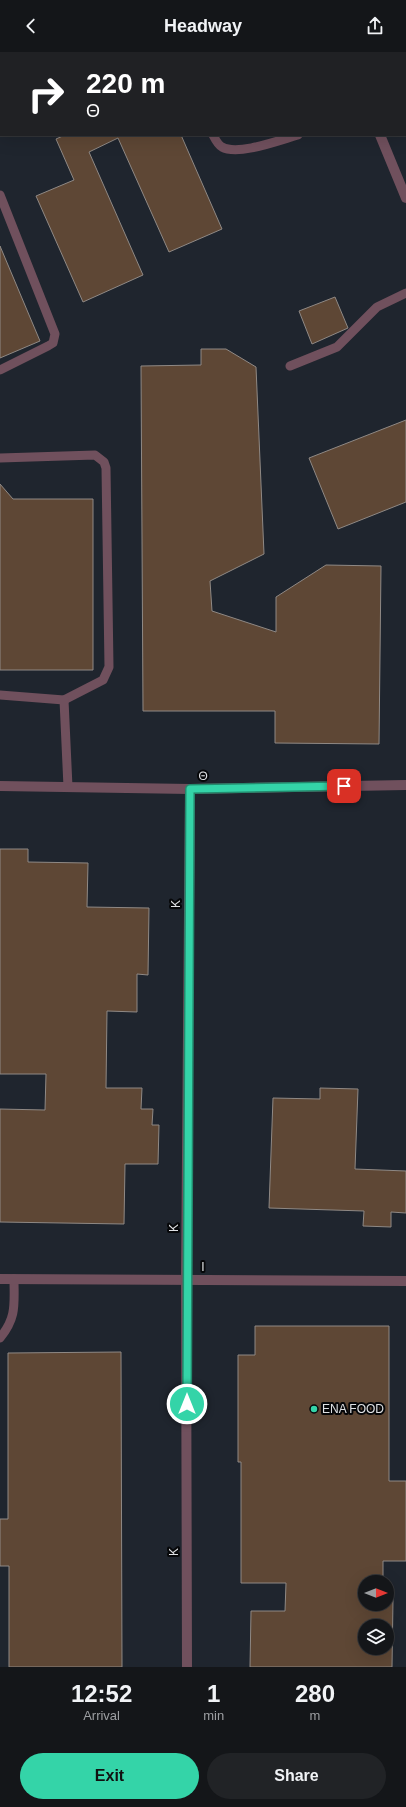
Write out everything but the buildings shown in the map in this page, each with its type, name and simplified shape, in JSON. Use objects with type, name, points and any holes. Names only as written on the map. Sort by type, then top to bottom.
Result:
[{"type":"street","points":[[380,136],[406,198]]},
{"type":"street","name":"Θ","points":[[0,786],[190,789],[406,785]]},
{"type":"street","name":"Κ","points":[[187,1667],[186,1280],[190,789]]},
{"type":"street","name":"Ι","points":[[0,1279],[406,1281]]},
{"type":"lane","points":[[214,136],[221,147],[230,150],[260,146],[295,136]]},
{"type":"lane","points":[[0,195],[55,334],[53,343],[0,370]]},
{"type":"lane","points":[[290,366],[337,347],[377,307],[406,293]]},
{"type":"lane","points":[[0,458],[95,456],[104,462],[106,468],[109,667],[103,680],[64,700],[0,695]]},
{"type":"lane","points":[[64,700],[68,787]]},
{"type":"lane","points":[[0,1338],[14,1315],[14,1279]]},
{"type":"shaded area","points":[[0,136],[406,136],[406,1667],[0,1667]]},
{"type":"place","name":"ENA FOOD","points":[[314,1409]]},
{"type":"route","points":[[187,1404],[186,1280],[190,789],[344,786]]}]
